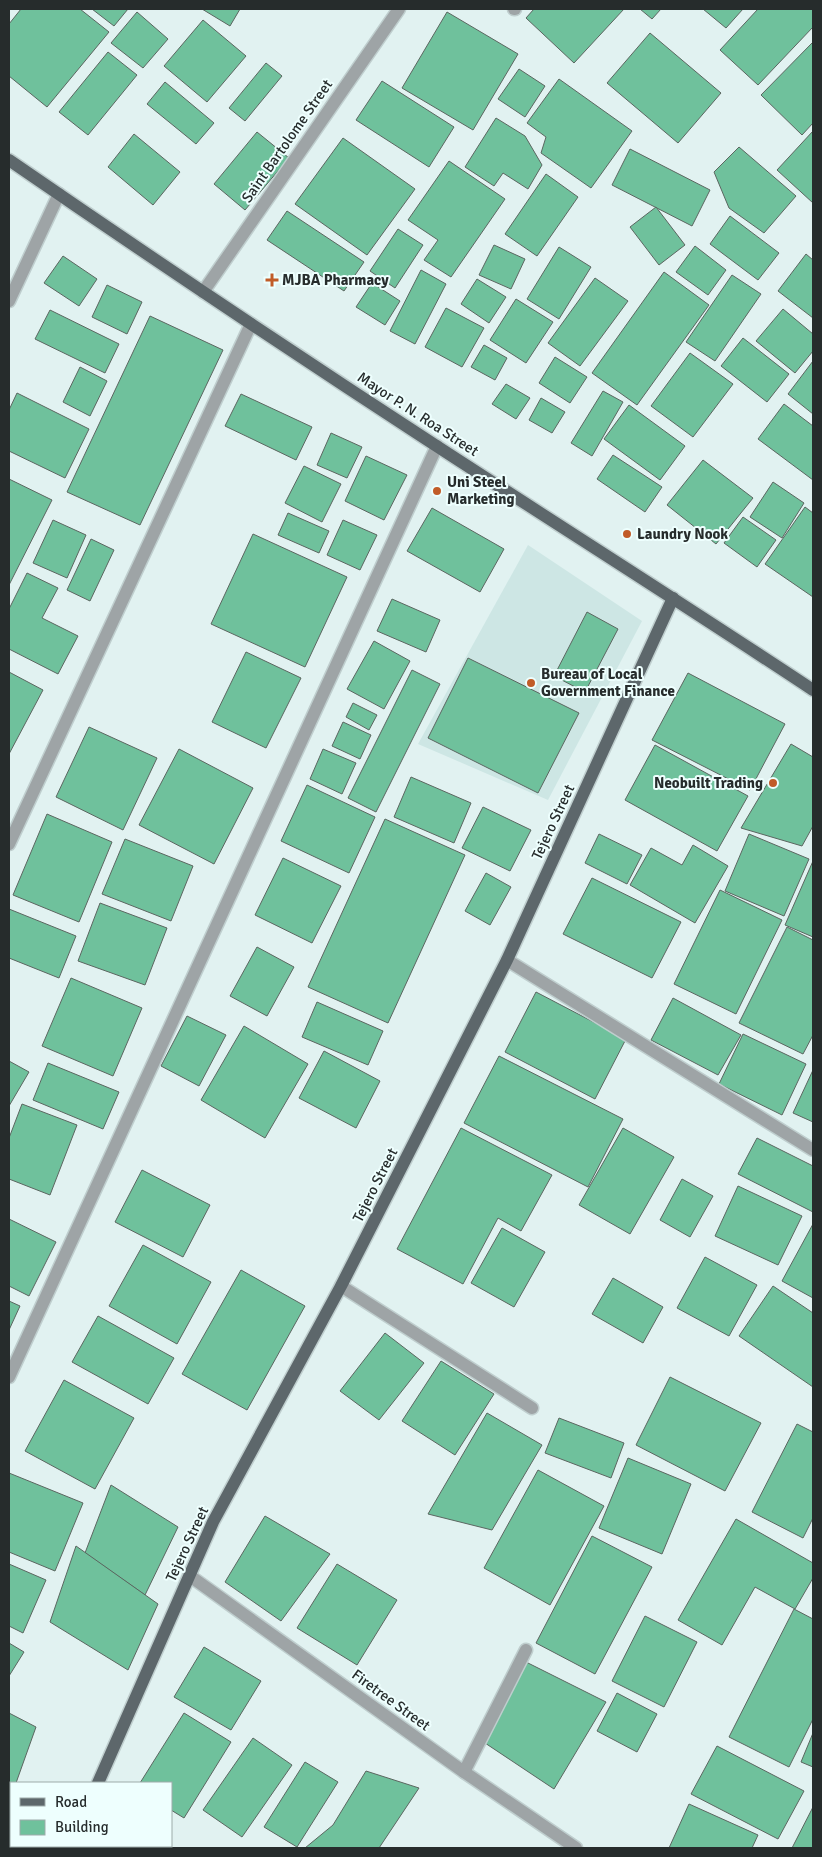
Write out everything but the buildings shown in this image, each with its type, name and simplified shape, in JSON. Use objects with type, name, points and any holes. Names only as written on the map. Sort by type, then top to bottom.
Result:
[{"type":"main road","name":"Mayor P. N. Roa Street","points":[[9,160],[251,324],[813,690]]},
{"type":"main road","name":"Tejero Street","points":[[98,1782],[213,1522],[341,1286],[507,960],[673,598]]},
{"type":"street","name":"Saint Bartolome Street","points":[[203,292],[399,9]]},
{"type":"street","points":[[9,301],[59,194]]},
{"type":"street","points":[[9,844],[251,324]]},
{"type":"street","points":[[9,1377],[437,446]]},
{"type":"street","points":[[507,960],[813,1150]]},
{"type":"street","points":[[341,1286],[532,1408]]},
{"type":"street","name":"Firetree Street","points":[[190,1576],[464,1772],[576,1848]]},
{"type":"street","points":[[464,1772],[526,1650]]},
{"type":"shaded area","name":"Bureau of Local Government Finance","points":[[528,545],[642,621],[548,800],[418,744]]},
{"type":"place","name":"MJBA Pharmacy","points":[[272,280]]},
{"type":"place","name":"Uni Steel Marketing","points":[[437,491]]},
{"type":"place","name":"Laundry Nook","points":[[627,534]]},
{"type":"place","name":"Bureau of Local Government Finance","points":[[531,683]]},
{"type":"place","name":"Neobuilt Trading","points":[[773,783]]}]
